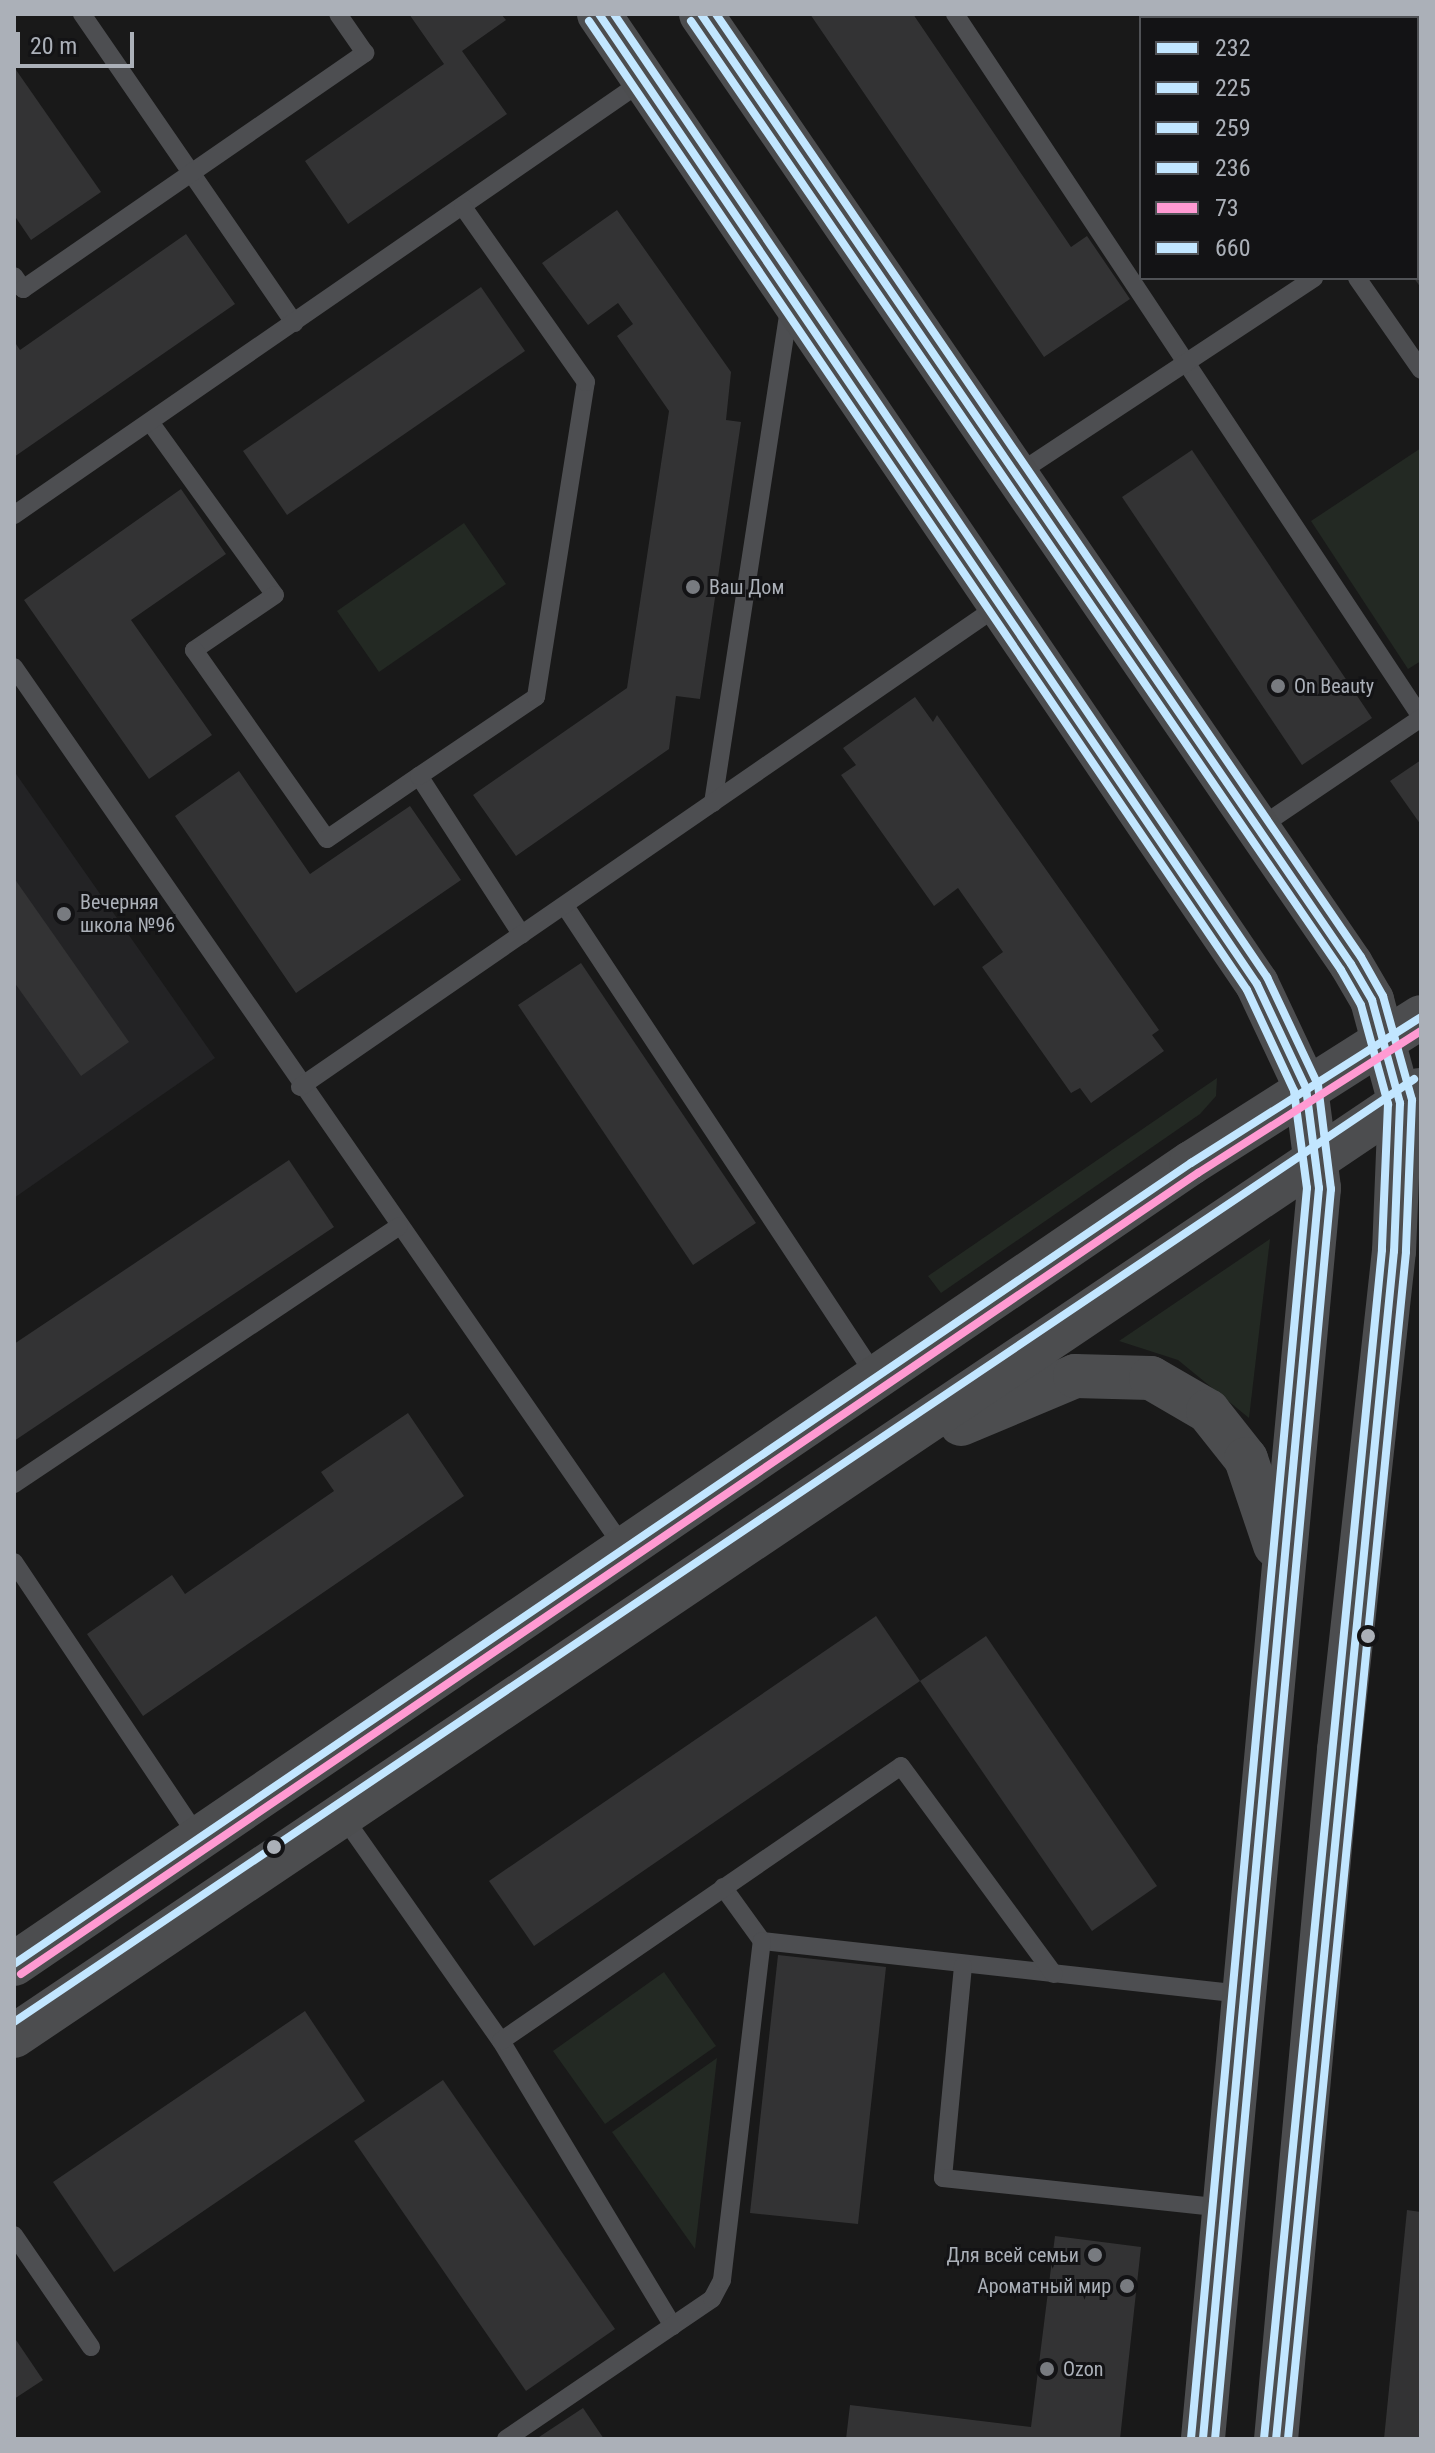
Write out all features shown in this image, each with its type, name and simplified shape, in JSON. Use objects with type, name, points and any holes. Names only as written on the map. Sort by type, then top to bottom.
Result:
[{"type":"main road","points":[[599,14],[1277,1015],[1306,1088],[1318,1158],[1203,2439]]},
{"type":"main road","points":[[701,14],[1351,964],[1410,1096],[1339,1750],[1276,2439]]},
{"type":"main road","points":[[14,1964],[876,1377],[1306,1088],[1421,1017]]},
{"type":"main road","points":[[14,2036],[341,1813],[898,1446],[1410,1096]]},
{"type":"main road","points":[[898,1446],[1075,1376],[1151,1378],[1208,1411],[1246,1459],[1281,1571]]},
{"type":"lane","points":[[82,14],[294,323]]},
{"type":"lane","points":[[14,276],[23,289],[365,53],[338,14]]},
{"type":"lane","points":[[955,14],[1421,718],[1260,827]]},
{"type":"lane","points":[[14,515],[643,81]]},
{"type":"lane","points":[[150,422],[275,595],[194,650],[327,839],[536,697],[586,382],[463,207]]},
{"type":"lane","points":[[1017,474],[1311,280]]},
{"type":"lane","points":[[1358,280],[1421,370]]},
{"type":"lane","points":[[713,803],[790,298]]},
{"type":"lane","points":[[300,1087],[998,606]]},
{"type":"lane","points":[[14,667],[300,1087],[624,1548]]},
{"type":"lane","points":[[419,776],[522,935]]},
{"type":"lane","points":[[565,906],[876,1377]]},
{"type":"lane","points":[[14,1484],[399,1226]]},
{"type":"lane","points":[[14,1562],[199,1838]]},
{"type":"lane","points":[[501,2041],[901,1766],[1054,1974]]},
{"type":"lane","points":[[341,1813],[501,2041],[673,2326]]},
{"type":"lane","points":[[506,2439],[712,2299],[722,2280],[762,1941],[723,1887]]},
{"type":"lane","points":[[762,1941],[963,1966],[1244,1994]]},
{"type":"lane","points":[[963,1966],[943,2178],[1224,2208]]},
{"type":"lane","points":[[14,2235],[91,2347]]},
{"type":"shaded area","points":[[1421,448],[1421,661],[1408,669],[1311,521]]},
{"type":"shaded area","points":[[464,523],[506,584],[379,672],[337,611]]},
{"type":"shaded area","name":"Вечерняя школа №96","points":[[14,771],[215,1058],[14,1198]]},
{"type":"shaded area","points":[[1217,1078],[1216,1096],[1200,1114],[941,1293],[928,1276]]},
{"type":"shaded area","points":[[1270,1239],[1249,1418],[1178,1360],[1119,1341]]},
{"type":"shaded area","points":[[664,1972],[716,2046],[605,2124],[553,2051]]},
{"type":"shaded area","points":[[717,2058],[695,2249],[612,2132]]},
{"type":"building","points":[[409,14],[501,14],[506,20],[462,51],[507,114],[348,224],[305,161],[444,64]]},
{"type":"building","points":[[810,14],[913,14],[1071,247],[1087,236],[1130,299],[1044,357]]},
{"type":"building","points":[[1384,14],[1421,14],[1421,64],[1419,16]]},
{"type":"building","points":[[14,67],[101,192],[31,240],[14,215]]},
{"type":"building","points":[[1421,204],[1421,288],[1415,280],[1419,280]]},
{"type":"building","points":[[617,210],[731,372],[726,420],[741,422],[700,699],[676,696],[669,749],[516,856],[473,795],[627,688],[669,411],[617,336],[633,324],[618,303],[588,325],[542,263]]},
{"type":"building","points":[[186,234],[235,304],[14,457],[14,341],[20,350]]},
{"type":"building","points":[[481,287],[525,351],[287,515],[243,451]]},
{"type":"building","points":[[1192,450],[1372,718],[1302,765],[1122,497]]},
{"type":"building","points":[[181,489],[226,554],[131,620],[212,735],[149,779],[24,600]]},
{"type":"building","points":[[915,697],[933,722],[937,715],[1159,1030],[1152,1035],[1164,1051],[1091,1103],[1080,1088],[1071,1093],[982,967],[1003,952],[958,888],[934,906],[841,775],[856,765],[843,748]]},
{"type":"building","points":[[1421,760],[1421,825],[1390,781]]},
{"type":"building","points":[[239,771],[310,874],[410,806],[461,880],[296,993],[175,816]]},
{"type":"building","points":[[14,878],[129,1042],[81,1076],[14,982]]},
{"type":"building","points":[[581,963],[756,1223],[693,1265],[518,1005]]},
{"type":"building","points":[[289,1160],[334,1227],[14,1441],[14,1344]]},
{"type":"building","points":[[408,1413],[464,1496],[143,1716],[87,1634],[172,1575],[185,1594],[334,1491],[321,1472]]},
{"type":"building","points":[[876,1616],[920,1681],[534,1946],[489,1881]]},
{"type":"building","points":[[986,1636],[1157,1886],[1092,1931],[920,1681]]},
{"type":"building","points":[[778,1955],[886,1967],[858,2224],[750,2213]]},
{"type":"building","points":[[305,2011],[365,2101],[114,2272],[53,2182]]},
{"type":"building","points":[[443,2080],[615,2329],[526,2391],[354,2141]]},
{"type":"building","points":[[1407,2210],[1421,2212],[1421,2439],[1384,2439]]},
{"type":"building","points":[[1055,2236],[1141,2247],[1120,2439],[846,2439],[850,2405],[1031,2427]]},
{"type":"building","points":[[14,2337],[43,2380],[14,2399]]},
{"type":"building","points":[[583,2408],[604,2439],[536,2439]]},
{"type":"transit line","name":"232","points":[[599,14],[1257,984],[1306,1088],[1319,1188],[1203,2439]]},
{"type":"transit line","name":"259","points":[[614,14],[1267,977],[1318,1085],[1331,1189],[1215,2439]]},
{"type":"transit line","name":"232","points":[[701,14],[1351,964],[1372,1000],[1400,1103],[1394,1251],[1276,2439]]},
{"type":"transit line","name":"259","points":[[716,14],[1361,957],[1383,996],[1412,1100],[1406,1252],[1288,2439]]},
{"type":"transit line","name":"225","points":[[589,21],[1247,990],[1294,1091],[1307,1188],[1191,2438]]},
{"type":"transit line","name":"225","points":[[691,21],[1341,970],[1361,1005],[1388,1104],[1382,1250],[1264,2438]]},
{"type":"transit line","name":"236","points":[[14,1964],[1191,1163],[1421,1017]]},
{"type":"transit line","name":"73","points":[[21,1974],[1198,1173],[1421,1031]]},
{"type":"transit line","name":"660","points":[[14,2022],[1414,1079]]},
{"type":"place","name":"Ваш Дом","points":[[693,587]]},
{"type":"place","name":"On Beauty","points":[[1278,686]]},
{"type":"place","name":"Вечерняя школа №96","points":[[64,914]]},
{"type":"place","name":"Для всей семьи","points":[[1095,2255]]},
{"type":"place","name":"Ароматный мир","points":[[1127,2286]]},
{"type":"place","name":"Ozon","points":[[1047,2369]]}]
